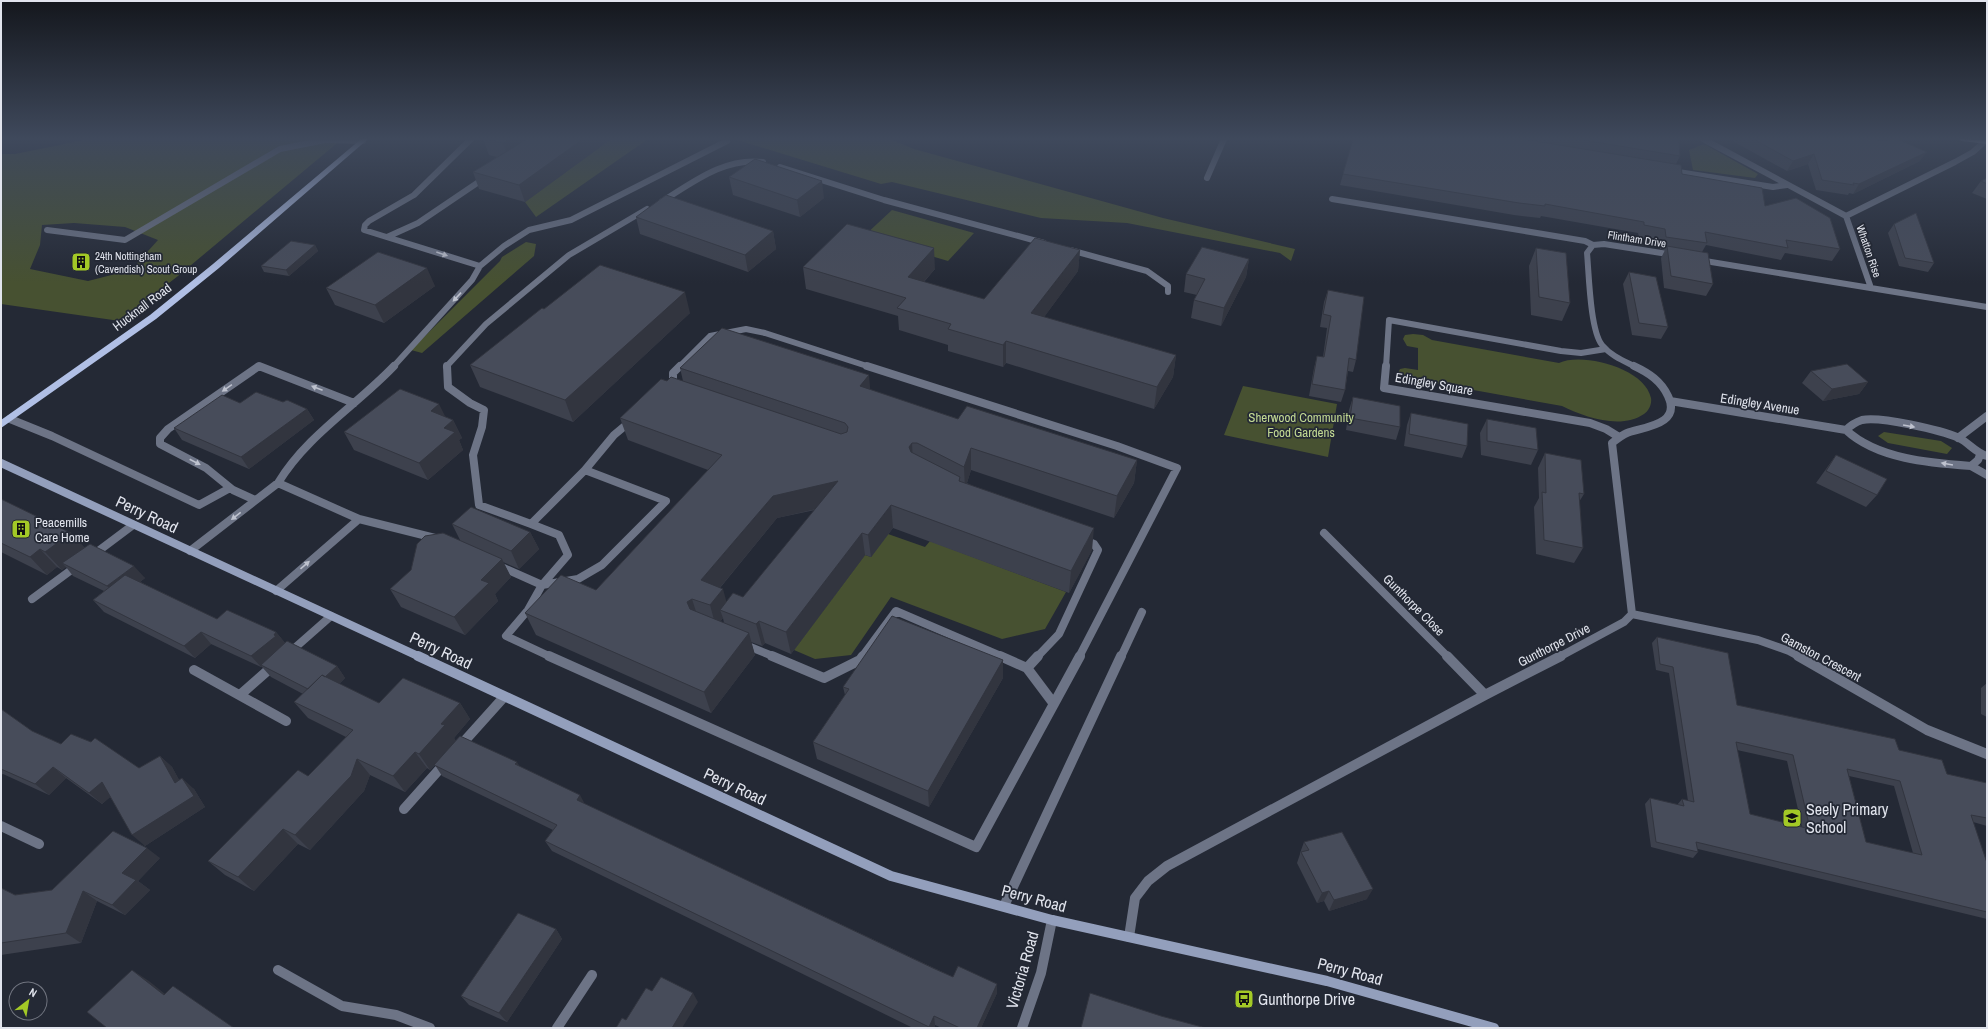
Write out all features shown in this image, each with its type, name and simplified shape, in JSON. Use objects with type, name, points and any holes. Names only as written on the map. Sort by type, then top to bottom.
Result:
[{"type":"main road","name":"Hucknall Road","points":[[1,425],[153,317],[241,246],[309,187]]},
{"type":"street","points":[[47,230],[125,240],[215,187]]},
{"type":"street","points":[[421,187],[414,194],[365,225],[364,230],[480,266]]},
{"type":"street","points":[[387,237],[418,223],[472,187]]},
{"type":"street","points":[[190,551],[278,483],[284,471],[297,455],[387,373],[472,280],[480,266],[504,246],[529,230],[571,220],[636,187]]},
{"type":"street","points":[[676,394],[666,390],[673,383],[673,372],[710,336],[746,329],[765,333],[1102,442],[1177,468],[1054,704],[976,847],[565,664],[506,636],[528,610],[542,585],[568,555],[559,535],[479,505],[473,455],[482,427],[484,410],[470,403],[448,387],[446,367],[486,324],[569,255],[687,187]]},
{"type":"street","points":[[842,187],[884,200],[1049,244]]},
{"type":"street","name":"Whatton Rise","points":[[1791,187],[1846,216],[1871,288]]},
{"type":"street","points":[[1846,216],[1904,187]]},
{"type":"street","name":"Flintham Drive","points":[[1332,199],[1585,241],[1593,245],[1604,244],[1679,256]]},
{"type":"street","points":[[1593,245],[1587,253],[1598,337],[1606,349],[1654,377],[1664,389],[1670,402],[1670,409],[1661,423],[1653,427],[1630,432],[1619,437],[1612,443],[1612,454],[1632,614]]},
{"type":"street","points":[[1064,248],[1147,271],[1168,286],[1168,292]]},
{"type":"street","points":[[1695,259],[1987,307]]},
{"type":"street","name":"Edingley Square","points":[[1606,349],[1581,353],[1561,351],[1389,320],[1384,388],[1590,424],[1606,429],[1619,437]]},
{"type":"street","points":[[255,500],[230,488],[206,468],[160,444],[160,438],[168,429],[259,366],[354,402]]},
{"type":"street","name":"Edingley Avenue","points":[[1670,402],[1846,430]]},
{"type":"street","points":[[530,524],[585,470],[614,435],[637,415]]},
{"type":"street","points":[[1958,438],[1987,416]]},
{"type":"street","points":[[10,419],[52,436],[199,505],[230,488]]},
{"type":"street","points":[[1971,466],[1984,456],[1958,438],[1910,426],[1864,420],[1851,424],[1846,430],[1849,435],[1858,442],[1879,451],[1952,466],[1971,466],[1987,475]]},
{"type":"street","name":"Perry Road","points":[[1,463],[891,876],[1052,920],[1327,981],[1494,1028]]},
{"type":"street","points":[[489,561],[542,585],[578,579],[602,565],[666,501],[585,470]]},
{"type":"street","points":[[278,483],[359,519],[436,537],[450,544]]},
{"type":"street","points":[[276,591],[359,519]]},
{"type":"street","points":[[32,599],[133,525]]},
{"type":"street","name":"Gunthorpe Close","points":[[1324,533],[1485,695]]},
{"type":"street","points":[[1027,668],[1059,634],[1098,550],[1094,544],[1072,536]]},
{"type":"street","points":[[732,640],[824,678],[860,660],[896,610],[1027,668],[1054,704]]},
{"type":"street","points":[[1004,906],[1142,612]]},
{"type":"street","name":"Gunthorpe Drive","points":[[1129,937],[1135,898],[1148,881],[1167,866],[1485,695],[1597,638],[1624,622],[1632,614]]},
{"type":"street","name":"Gamston Crescent","points":[[1632,614],[1758,640],[1788,651],[1927,730],[1987,754]]},
{"type":"street","points":[[240,695],[331,616]]},
{"type":"street","points":[[194,670],[286,720]]},
{"type":"street","points":[[404,809],[504,697]]},
{"type":"street","points":[[1,826],[39,844]]},
{"type":"street","name":"Victoria Road","points":[[1022,1028],[1041,973],[1052,920]]},
{"type":"street","points":[[278,970],[342,1006],[396,1015],[430,1028]]},
{"type":"street","points":[[557,1028],[592,975]]},
{"type":"green space","points":[[1,187],[285,187],[178,276],[120,321],[1,304]],"holes":[[[74,223],[125,227],[158,240],[131,270],[88,281],[30,269],[40,245],[42,225]]]},
{"type":"green space","points":[[545,187],[579,187],[536,217],[525,202]]},
{"type":"green space","points":[[913,187],[1051,187],[1163,218],[1295,249],[1291,261],[1280,253],[1127,223],[1041,218]]},
{"type":"green space","points":[[892,210],[974,233],[948,261],[864,236]]},
{"type":"green space","points":[[526,242],[536,244],[534,256],[422,353],[411,350],[500,261],[502,257]]},
{"type":"green space","points":[[1405,335],[1423,335],[1432,340],[1559,363],[1569,360],[1582,360],[1597,361],[1611,365],[1637,378],[1646,387],[1651,398],[1651,405],[1646,413],[1635,419],[1625,421],[1603,420],[1592,418],[1562,406],[1429,382],[1416,383],[1407,381],[1400,377],[1398,373],[1400,369],[1405,368],[1418,370],[1418,348],[1407,346],[1403,339]]},
{"type":"green space","name":"Sherwood Community Food Gardens","points":[[1243,386],[1337,404],[1328,457],[1224,435]]},
{"type":"green space","points":[[1884,432],[1941,441],[1952,448],[1947,454],[1888,443],[1878,436]]},
{"type":"green space","points":[[888,534],[925,547],[930,541],[1066,592],[1045,629],[1002,639],[891,597],[851,655],[815,659],[794,650],[865,555],[871,557]]},
{"type":"building","points":[[759,187],[814,187],[797,200]]},
{"type":"building","points":[[1422,187],[1756,187],[1762,188],[1765,206],[1796,198],[1830,218],[1840,249],[1786,240],[1788,248],[1705,232],[1707,243],[1666,237],[1665,229],[1644,225],[1644,222],[1545,204],[1545,206]]},
{"type":"building","points":[[666,195],[773,231],[745,255],[636,217]]},
{"type":"building","points":[[1916,213],[1934,263],[1905,258],[1894,224]]},
{"type":"building","points":[[847,224],[934,248],[908,277],[984,299],[1035,238],[1080,250],[1031,313],[1176,355],[1157,387],[1006,341],[1003,345],[948,329],[951,324],[897,308],[906,298],[803,267]]},
{"type":"building","points":[[291,241],[315,245],[286,270],[261,266]]},
{"type":"building","points":[[1667,246],[1708,253],[1713,284],[1671,276]]},
{"type":"building","points":[[1202,247],[1249,259],[1224,308],[1194,300],[1205,279],[1186,274]]},
{"type":"building","points":[[1536,248],[1566,253],[1570,303],[1539,297]]},
{"type":"building","points":[[378,252],[427,268],[375,305],[326,288]]},
{"type":"building","points":[[600,265],[685,292],[565,400],[470,365],[542,308],[544,309]]},
{"type":"building","points":[[1629,272],[1656,277],[1668,327],[1639,323]]},
{"type":"building","points":[[1328,290],[1364,297],[1356,360],[1349,358],[1345,390],[1312,384],[1317,356],[1324,357],[1331,316],[1323,314]]},
{"type":"building","points":[[722,328],[869,375],[860,386],[958,419],[967,406],[1137,460],[1117,496],[971,448],[964,467],[917,443],[912,443],[909,447],[911,452],[960,477],[959,481],[1094,528],[1071,571],[891,505],[868,535],[862,533],[786,632],[759,621],[756,624],[720,610],[733,593],[743,597],[838,481],[773,496],[701,580],[723,589],[710,605],[692,599],[687,602],[690,609],[749,633],[704,692],[525,613],[561,575],[596,590],[722,455],[620,418],[661,379],[667,381],[671,377],[841,434],[847,432],[848,427],[845,423],[680,368]]},
{"type":"building","points":[[1847,364],[1868,382],[1832,389],[1811,371]]},
{"type":"building","points":[[400,389],[439,404],[431,411],[453,420],[444,428],[455,432],[419,463],[344,432]]},
{"type":"building","points":[[256,392],[283,402],[287,400],[307,409],[241,457],[174,428],[222,395],[240,403]]},
{"type":"building","points":[[1353,397],[1400,406],[1400,427],[1350,418]]},
{"type":"building","points":[[1411,413],[1468,424],[1467,446],[1409,434]]},
{"type":"building","points":[[1487,419],[1536,428],[1538,450],[1487,441]]},
{"type":"building","points":[[1545,453],[1581,460],[1584,494],[1579,493],[1583,548],[1544,540],[1542,492],[1546,493]]},
{"type":"building","points":[[1836,455],[1887,479],[1877,495],[1826,471]]},
{"type":"building","points":[[1,499],[71,533],[45,552],[40,549],[30,557],[1,543]]},
{"type":"building","points":[[471,507],[530,532],[511,551],[452,524]]},
{"type":"building","points":[[443,533],[502,559],[481,580],[489,583],[454,617],[390,589],[411,570],[417,544],[425,536]]},
{"type":"building","points":[[90,544],[134,566],[107,586],[62,563]]},
{"type":"building","points":[[125,575],[217,619],[227,610],[276,632],[274,635],[276,636],[251,656],[201,632],[184,646],[93,600]]},
{"type":"building","points":[[892,616],[1003,660],[928,791],[813,742],[849,689],[843,687]]},
{"type":"building","points":[[1657,637],[1728,653],[1737,705],[1895,739],[1899,750],[1942,760],[1947,774],[1987,783],[1987,818],[1971,815],[1987,863],[1987,912],[1696,842],[1698,852],[1656,842],[1650,798],[1684,806],[1682,799],[1694,802],[1673,667],[1660,664]],"holes":[[[1736,742],[1793,755],[1810,829],[1750,814]],[[1847,769],[1900,781],[1922,855],[1866,842]]]},
{"type":"building","points":[[287,641],[337,666],[325,677],[322,675],[308,689],[261,665]]},
{"type":"building","points":[[322,675],[379,703],[403,678],[460,703],[441,724],[445,725],[419,754],[415,752],[393,776],[357,759],[351,776],[295,835],[283,829],[238,877],[208,861],[298,770],[308,776],[353,730],[294,702]]},
{"type":"building","points":[[1,709],[32,731],[61,744],[71,734],[91,742],[95,738],[139,768],[160,756],[175,783],[182,778],[194,796],[132,835],[102,782],[89,793],[53,767],[35,784],[1,769]]},
{"type":"building","points":[[460,736],[517,762],[515,764],[580,795],[577,800],[935,969],[953,977],[958,966],[997,984],[977,1028],[960,1028],[934,1016],[929,1027],[545,841],[557,825],[434,765]]},
{"type":"building","points":[[113,831],[147,848],[122,873],[136,880],[112,905],[83,891],[66,933],[1,943],[1,888],[15,895],[52,890]]},
{"type":"building","points":[[1342,832],[1373,889],[1334,900],[1329,891],[1322,893],[1301,852],[1309,850],[1304,842]]},
{"type":"building","points":[[518,913],[556,929],[499,1013],[461,996]]},
{"type":"building","points":[[132,970],[164,995],[173,986],[234,1028],[107,1028],[87,1012]]},
{"type":"building","points":[[661,977],[693,993],[672,1028],[616,1028],[622,1018],[626,1020],[646,988],[652,991]]},
{"type":"building","points":[[1090,993],[1161,1016],[1206,1028],[1081,1028]]},
{"type":"place","name":"24th Nottingham (Cavendish) Scout Group","points":[[81,262]]},
{"type":"place","name":"Peacemills Care Home","points":[[21,529]]},
{"type":"place","name":"Seely Primary School","points":[[1792,818]]},
{"type":"place","name":"Gunthorpe Drive","points":[[1244,999]]}]
